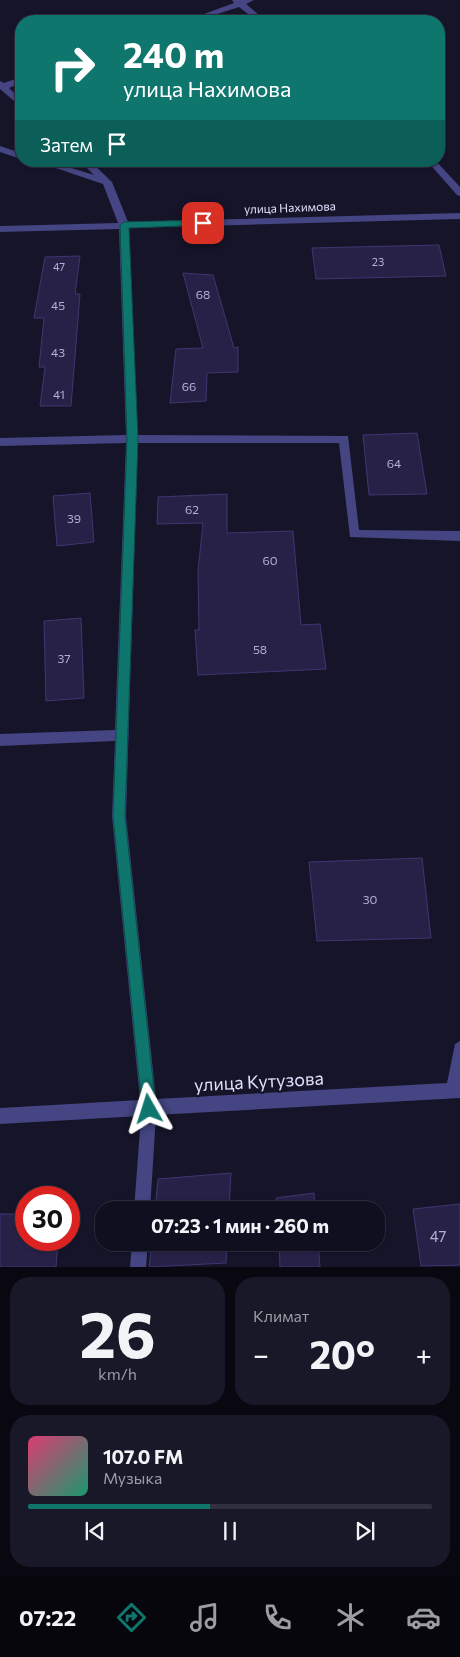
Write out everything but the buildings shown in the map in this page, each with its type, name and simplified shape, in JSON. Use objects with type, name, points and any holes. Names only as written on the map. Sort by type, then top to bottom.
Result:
[{"type":"street","points":[[204,15],[238,2],[250,0]]},
{"type":"street","points":[[238,2],[254,15]]},
{"type":"street","points":[[1,85],[15,82]]},
{"type":"street","points":[[1,85],[15,98]]},
{"type":"street","points":[[0,149],[15,154]]},
{"type":"street","points":[[59,167],[108,182]]},
{"type":"street","points":[[91,167],[108,182],[124,225],[132,439],[119,816],[149,1109],[143,1201]]},
{"type":"street","points":[[436,167],[460,193]]},
{"type":"street","name":"улица Нахимова","points":[[0,228],[460,216]]},
{"type":"street","points":[[0,442],[132,439],[344,439],[354,534],[460,536]]},
{"type":"street","points":[[0,740],[122,735]]},
{"type":"street","points":[[457,1090],[460,1049]]},
{"type":"street","name":"улица Кутузова","points":[[0,1116],[457,1090]]},
{"type":"street","points":[[138,1267],[139,1251]]},
{"type":"route","points":[[149,1109],[119,816],[132,439],[124,225],[203,223]]}]
